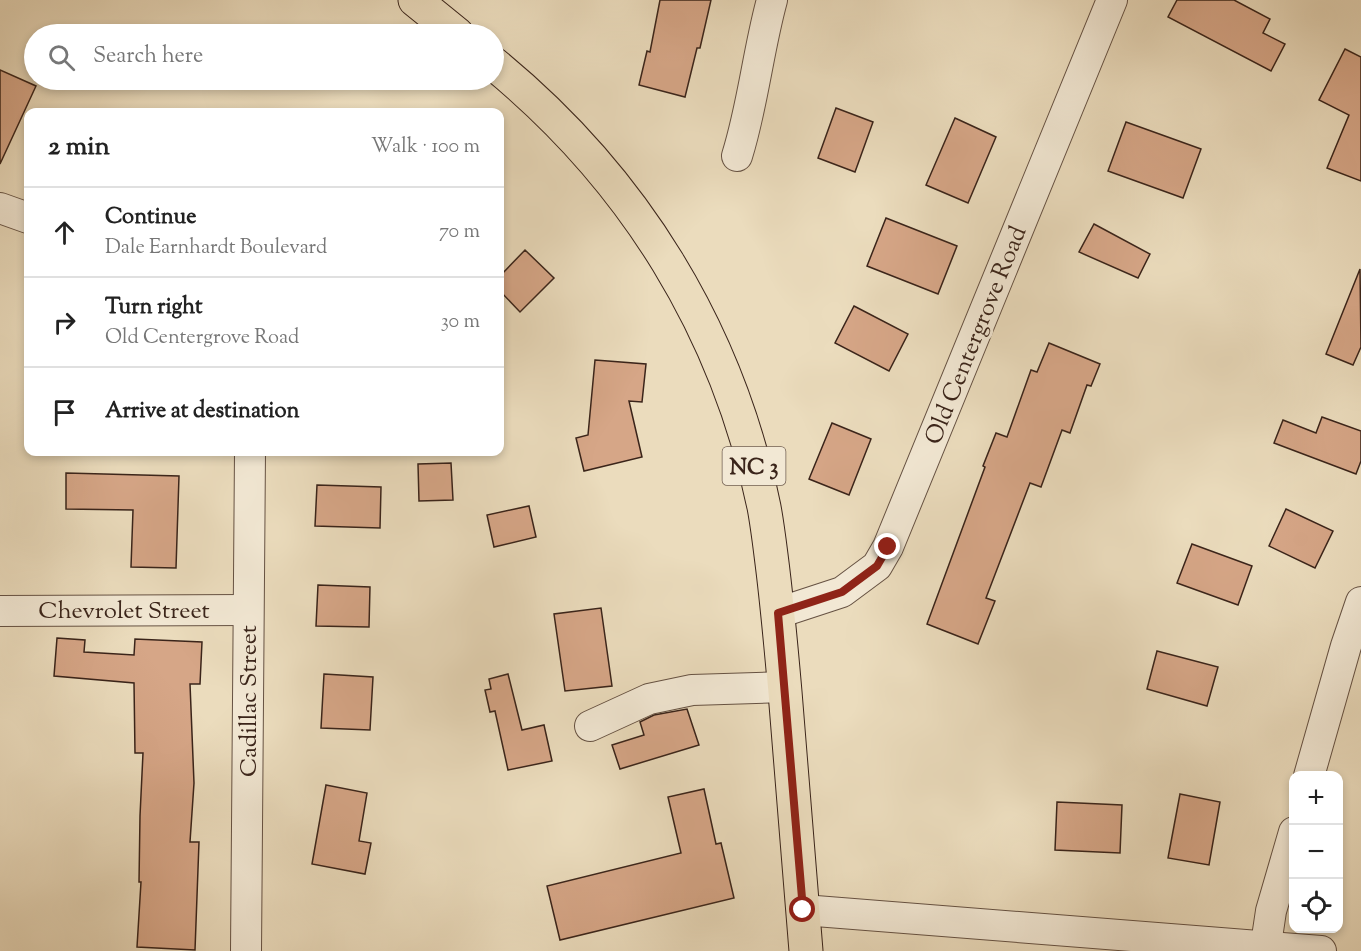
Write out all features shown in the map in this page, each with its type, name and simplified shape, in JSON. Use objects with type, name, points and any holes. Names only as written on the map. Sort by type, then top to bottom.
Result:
[{"type":"main road","points":[[415,0],[445,24]]},
{"type":"main road","name":"NC 3","points":[[504,72],[585,149],[628,202],[685,289],[728,380],[753,460],[765,509],[778,613],[806,951]]},
{"type":"street","points":[[737,156],[772,0]]},
{"type":"street","name":"Old Centergrove Road","points":[[778,613],[842,592],[877,566],[888,547],[1112,0]]},
{"type":"street","points":[[0,208],[24,217]]},
{"type":"street","name":"Cadillac Street","points":[[246,951],[250,456]]},
{"type":"street","points":[[1310,771],[1361,602]]},
{"type":"street","name":"Chevrolet Street","points":[[0,611],[248,610]]},
{"type":"street","points":[[590,726],[649,699],[692,690],[784,687]]},
{"type":"street","points":[[1265,949],[1271,910],[1289,846]]},
{"type":"street","points":[[803,910],[1265,949],[1321,951]]},
{"type":"building","points":[[660,0],[711,0],[700,48],[697,48],[685,97],[639,85],[647,51],[650,52]]},
{"type":"building","points":[[1177,0],[1234,0],[1270,19],[1263,33],[1285,44],[1271,71],[1168,17]]},
{"type":"building","points":[[1345,49],[1361,57],[1361,181],[1327,168],[1349,115],[1319,100]]},
{"type":"building","points":[[0,70],[24,81],[24,90],[34,90],[0,164]]},
{"type":"building","points":[[836,108],[873,122],[855,172],[818,158]]},
{"type":"building","points":[[955,118],[996,137],[968,203],[926,185]]},
{"type":"building","points":[[1126,122],[1201,149],[1183,198],[1108,171]]},
{"type":"building","points":[[886,218],[957,246],[938,294],[867,266]]},
{"type":"building","points":[[1094,224],[1150,254],[1138,278],[1079,252]]},
{"type":"building","points":[[525,250],[554,278],[520,312],[504,295],[504,272]]},
{"type":"building","points":[[1360,269],[1361,347],[1353,365],[1326,354]]},
{"type":"building","points":[[854,306],[908,334],[889,371],[835,343]]},
{"type":"building","points":[[1049,343],[1100,364],[1091,386],[1087,385],[1070,433],[1062,430],[1041,487],[1030,483],[986,598],[995,601],[978,644],[927,624],[996,433],[1007,437],[1031,370],[1037,372]]},
{"type":"building","points":[[595,360],[646,364],[642,402],[629,401],[642,457],[584,471],[576,438],[588,435]]},
{"type":"building","points":[[1322,417],[1361,431],[1361,461],[1356,474],[1274,443],[1283,420],[1316,433]]},
{"type":"building","points":[[832,423],[871,439],[849,495],[809,479]]},
{"type":"building","points":[[451,463],[453,500],[419,501],[418,464]]},
{"type":"building","points":[[66,473],[179,476],[176,568],[131,567],[133,510],[66,509]]},
{"type":"building","points":[[317,485],[381,487],[380,528],[315,526]]},
{"type":"building","points":[[529,506],[536,537],[494,547],[487,515]]},
{"type":"building","points":[[1286,509],[1333,531],[1315,568],[1269,546]]},
{"type":"building","points":[[1192,544],[1252,566],[1238,605],[1177,583]]},
{"type":"building","points":[[318,585],[370,587],[369,627],[316,626]]},
{"type":"building","points":[[601,608],[612,686],[565,691],[554,614]]},
{"type":"building","points":[[57,638],[85,640],[84,652],[134,655],[135,639],[202,642],[200,684],[190,684],[194,783],[190,842],[199,842],[195,950],[137,947],[141,882],[139,882],[140,816],[143,753],[135,753],[134,683],[54,676]]},
{"type":"building","points":[[1157,651],[1218,667],[1207,706],[1147,689]]},
{"type":"building","points":[[324,674],[373,677],[370,730],[321,728]]},
{"type":"building","points":[[508,674],[522,730],[544,725],[552,761],[508,770],[495,711],[490,712],[485,690],[491,689],[489,679]]},
{"type":"building","points":[[687,709],[699,745],[620,769],[612,745],[644,735],[640,722],[654,715]]},
{"type":"building","points":[[326,785],[367,793],[359,841],[371,843],[365,874],[312,864]]},
{"type":"building","points":[[704,789],[716,844],[721,843],[734,898],[560,940],[547,886],[681,853],[668,797]]},
{"type":"building","points":[[1180,794],[1220,802],[1209,865],[1168,858]]},
{"type":"building","points":[[1057,802],[1122,805],[1120,853],[1055,850]]},
{"type":"route","points":[[803,910],[778,613],[842,592],[877,566],[888,547]]}]
